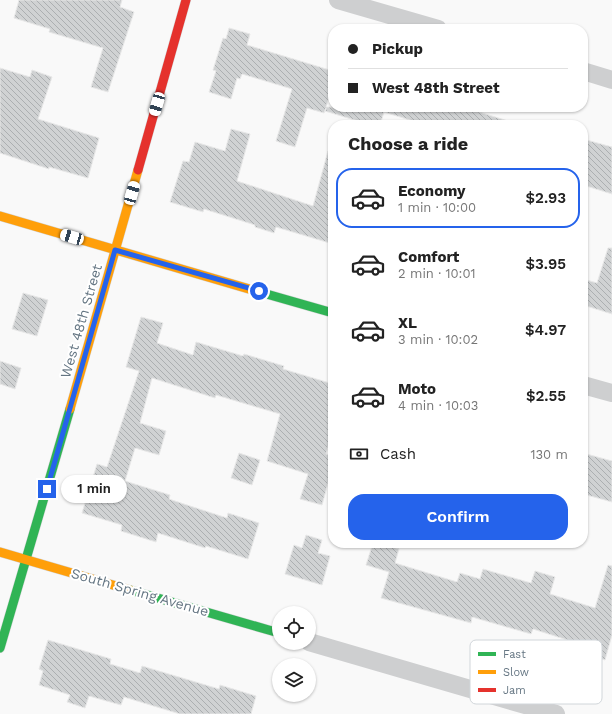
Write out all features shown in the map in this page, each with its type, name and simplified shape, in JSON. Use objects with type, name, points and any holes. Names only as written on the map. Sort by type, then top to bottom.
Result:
[{"type":"street","name":"West 48th Street","points":[[0,648],[27,560],[186,0]]},
{"type":"street","points":[[338,0],[421,24]]},
{"type":"street","points":[[588,73],[612,80]]},
{"type":"street","points":[[0,216],[328,312]]},
{"type":"street","points":[[588,386],[612,393]]},
{"type":"street","name":"South Spring Avenue","points":[[0,552],[272,631]]},
{"type":"street","points":[[316,644],[470,689]]},
{"type":"street","points":[[522,704],[556,714]]},
{"type":"building","points":[[19,0],[122,0],[120,7],[134,12],[108,92],[91,87],[103,48],[49,32],[50,29],[14,18]]},
{"type":"building","points":[[229,28],[250,34],[247,45],[328,69],[328,101],[326,107],[328,107],[328,112],[325,111],[326,108],[324,113],[307,108],[295,147],[276,141],[292,89],[242,74],[240,79],[237,78],[231,99],[209,92],[216,71],[213,70],[223,38],[226,39]]},
{"type":"building","points":[[0,68],[30,77],[32,70],[52,77],[38,119],[99,138],[88,178],[49,167],[49,169],[0,153]]},
{"type":"building","points":[[328,112],[384,112],[382,120],[355,120]]},
{"type":"building","points":[[384,112],[479,112],[505,120],[410,120]]},
{"type":"building","points":[[231,129],[250,134],[237,181],[313,206],[328,151],[328,243],[276,227],[274,233],[255,227],[255,225],[204,209],[203,212],[170,202],[183,161],[189,162],[195,142],[225,151]]},
{"type":"building","points":[[588,140],[612,147],[612,194],[588,187]]},
{"type":"building","points":[[608,248],[612,248],[612,314],[588,307],[588,280],[597,283]]},
{"type":"building","points":[[23,293],[48,300],[37,336],[12,329]]},
{"type":"building","points":[[141,317],[163,323],[157,343],[193,355],[196,342],[284,366],[283,369],[328,382],[328,447],[326,454],[328,455],[328,483],[322,505],[300,499],[308,474],[267,461],[280,414],[216,395],[215,398],[152,378],[140,423],[166,431],[159,455],[135,448],[125,481],[170,495],[169,499],[227,518],[228,513],[259,523],[248,559],[206,546],[205,548],[158,533],[156,542],[121,531],[122,525],[82,513],[97,464],[107,467],[139,371],[126,367]]},
{"type":"building","points":[[0,361],[21,368],[15,389],[0,384]]},
{"type":"building","points":[[239,453],[260,460],[252,485],[231,478]]},
{"type":"building","points":[[588,454],[612,461],[612,502],[588,495]]},
{"type":"building","points":[[306,535],[322,540],[318,553],[330,556],[322,585],[285,574],[294,545],[302,548]]},
{"type":"building","points":[[371,548],[396,548],[399,549],[395,563],[457,582],[460,573],[480,579],[483,569],[531,583],[535,571],[555,577],[550,594],[595,608],[608,565],[612,566],[612,635],[605,660],[602,659],[602,640],[567,640],[533,629],[531,634],[472,617],[471,623],[381,598],[389,572],[366,565]]},
{"type":"building","points":[[48,640],[111,659],[110,664],[140,673],[142,666],[219,689],[220,685],[256,696],[251,714],[180,714],[124,697],[121,705],[89,696],[85,708],[67,702],[70,695],[39,685],[43,671],[39,669]]},
{"type":"traffic: fast","points":[[263,293],[328,312]]},
{"type":"traffic: fast","points":[[0,648],[70,409]]},
{"type":"traffic: fast","points":[[130,590],[272,631]]},
{"type":"traffic: slow","points":[[70,409],[138,170]]},
{"type":"traffic: slow","points":[[0,216],[263,293]]},
{"type":"traffic: slow","points":[[0,552],[130,590]]},
{"type":"traffic: jam","points":[[138,170],[186,0]]},
{"type":"route","points":[[47,489],[115,250],[259,291]]}]
